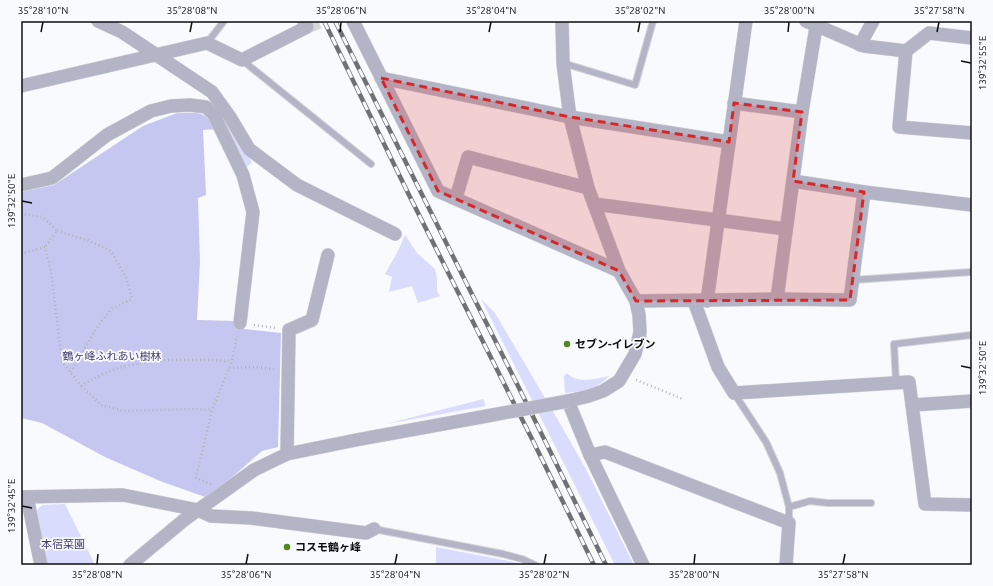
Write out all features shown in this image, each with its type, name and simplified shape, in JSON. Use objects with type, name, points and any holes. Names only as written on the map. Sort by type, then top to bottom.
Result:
[{"type":"street","points":[[98,21],[122,32],[212,92],[243,175],[253,212],[240,323]]},
{"type":"street","points":[[22,84],[207,43],[242,60],[308,27],[304,21]]},
{"type":"street","points":[[353,21],[438,191],[619,272]]},
{"type":"street","points":[[130,565],[163,537],[227,489],[254,470],[287,454],[568,401],[603,391],[619,381],[635,354],[640,332],[639,315],[636,301],[619,272],[588,188],[570,117],[563,63],[562,21]]},
{"type":"street","points":[[707,301],[746,21]]},
{"type":"street","points":[[860,45],[873,21]]},
{"type":"street","points":[[777,299],[813,22],[860,45],[906,51],[929,33],[972,38]]},
{"type":"street","points":[[906,51],[899,127],[972,133]]},
{"type":"street","points":[[381,78],[570,117],[729,142]]},
{"type":"street","points":[[734,103],[802,112]]},
{"type":"street","points":[[21,185],[52,178],[107,135],[151,111],[171,106],[190,105],[206,107],[230,117],[249,149],[297,185],[395,234]]},
{"type":"street","points":[[456,198],[468,157],[588,188]]},
{"type":"street","points":[[793,181],[864,192],[972,205]]},
{"type":"street","points":[[636,301],[777,299],[850,300],[864,192]]},
{"type":"street","points":[[594,204],[786,229]]},
{"type":"street","points":[[287,454],[289,330],[312,320],[328,255]]},
{"type":"street","points":[[694,301],[718,367],[734,393],[909,382],[925,504],[972,505]]},
{"type":"street","points":[[568,401],[590,455],[643,565]]},
{"type":"street","points":[[913,405],[972,401]]},
{"type":"street","points":[[590,455],[605,452],[789,523],[786,565]]},
{"type":"street","points":[[41,565],[24,497],[123,495],[198,510],[211,516],[251,518],[366,533],[374,529]]},
{"type":"lane","points":[[207,43],[224,21]]},
{"type":"lane","points":[[563,63],[635,85],[653,21]]},
{"type":"lane","points":[[242,60],[371,164]]},
{"type":"lane","points":[[853,280],[972,272]]},
{"type":"lane","points":[[896,382],[894,344],[972,335]]},
{"type":"lane","points":[[734,393],[766,442],[780,473],[789,507],[789,523]]},
{"type":"lane","points":[[789,507],[810,501],[828,503],[872,503]]},
{"type":"lane","points":[[374,529],[503,554],[522,559],[535,565]]},
{"type":"path","points":[[21,215],[43,217],[57,231],[90,241],[111,251],[126,276],[132,299],[111,309],[96,329],[70,373]]},
{"type":"path","points":[[21,254],[45,247],[57,231]]},
{"type":"path","points":[[45,247],[51,271],[62,362],[80,386],[101,405],[123,411],[191,408],[212,410]]},
{"type":"path","points":[[227,489],[207,484],[196,478],[212,410],[232,361],[240,323],[289,330]]},
{"type":"path","points":[[80,386],[98,376],[119,368],[150,362],[208,360],[232,361]]},
{"type":"path","points":[[229,368],[252,367],[288,370]]},
{"type":"path","points":[[623,375],[657,387],[683,399]]},
{"type":"highlighted area","points":[[381,78],[570,117],[729,142],[734,103],[802,112],[793,181],[864,192],[850,300],[636,301],[619,271],[438,191]]},
{"type":"green space","name":"鶴ヶ峰ふれあい樹林","points":[[177,113],[200,114],[208,118],[216,129],[203,130],[206,195],[198,198],[200,262],[197,320],[236,321],[236,328],[281,333],[278,447],[262,451],[208,498],[160,481],[105,457],[42,423],[21,418],[21,192],[54,185],[143,126]]},
{"type":"green space","points":[[224,117],[252,162],[244,170],[223,120]]},
{"type":"green space","points":[[405,235],[417,253],[435,269],[437,291],[440,296],[418,303],[412,286],[389,292],[392,277],[385,274]]},
{"type":"green space","points":[[481,299],[495,313],[555,415],[586,469],[634,565],[615,565]]},
{"type":"green space","points":[[567,373],[576,379],[581,380],[609,376],[604,381],[589,389],[565,393],[564,376]]},
{"type":"green space","points":[[483,399],[486,406],[386,424]]},
{"type":"green space","name":"本宿菜園","points":[[65,504],[95,565],[47,565],[44,559],[37,510],[42,505]]},
{"type":"green space","points":[[436,547],[519,563],[519,565],[436,565]]},
{"type":"tunnel","points":[[307,27],[323,21]]},
{"type":"railway","points":[[324,21],[409,195],[594,565]]},
{"type":"railway","points":[[335,21],[606,565]]},
{"type":"place","name":"セブン-イレブン","points":[[567,344]]},
{"type":"place","name":"コスモ鶴ヶ峰","points":[[287,547]]}]
